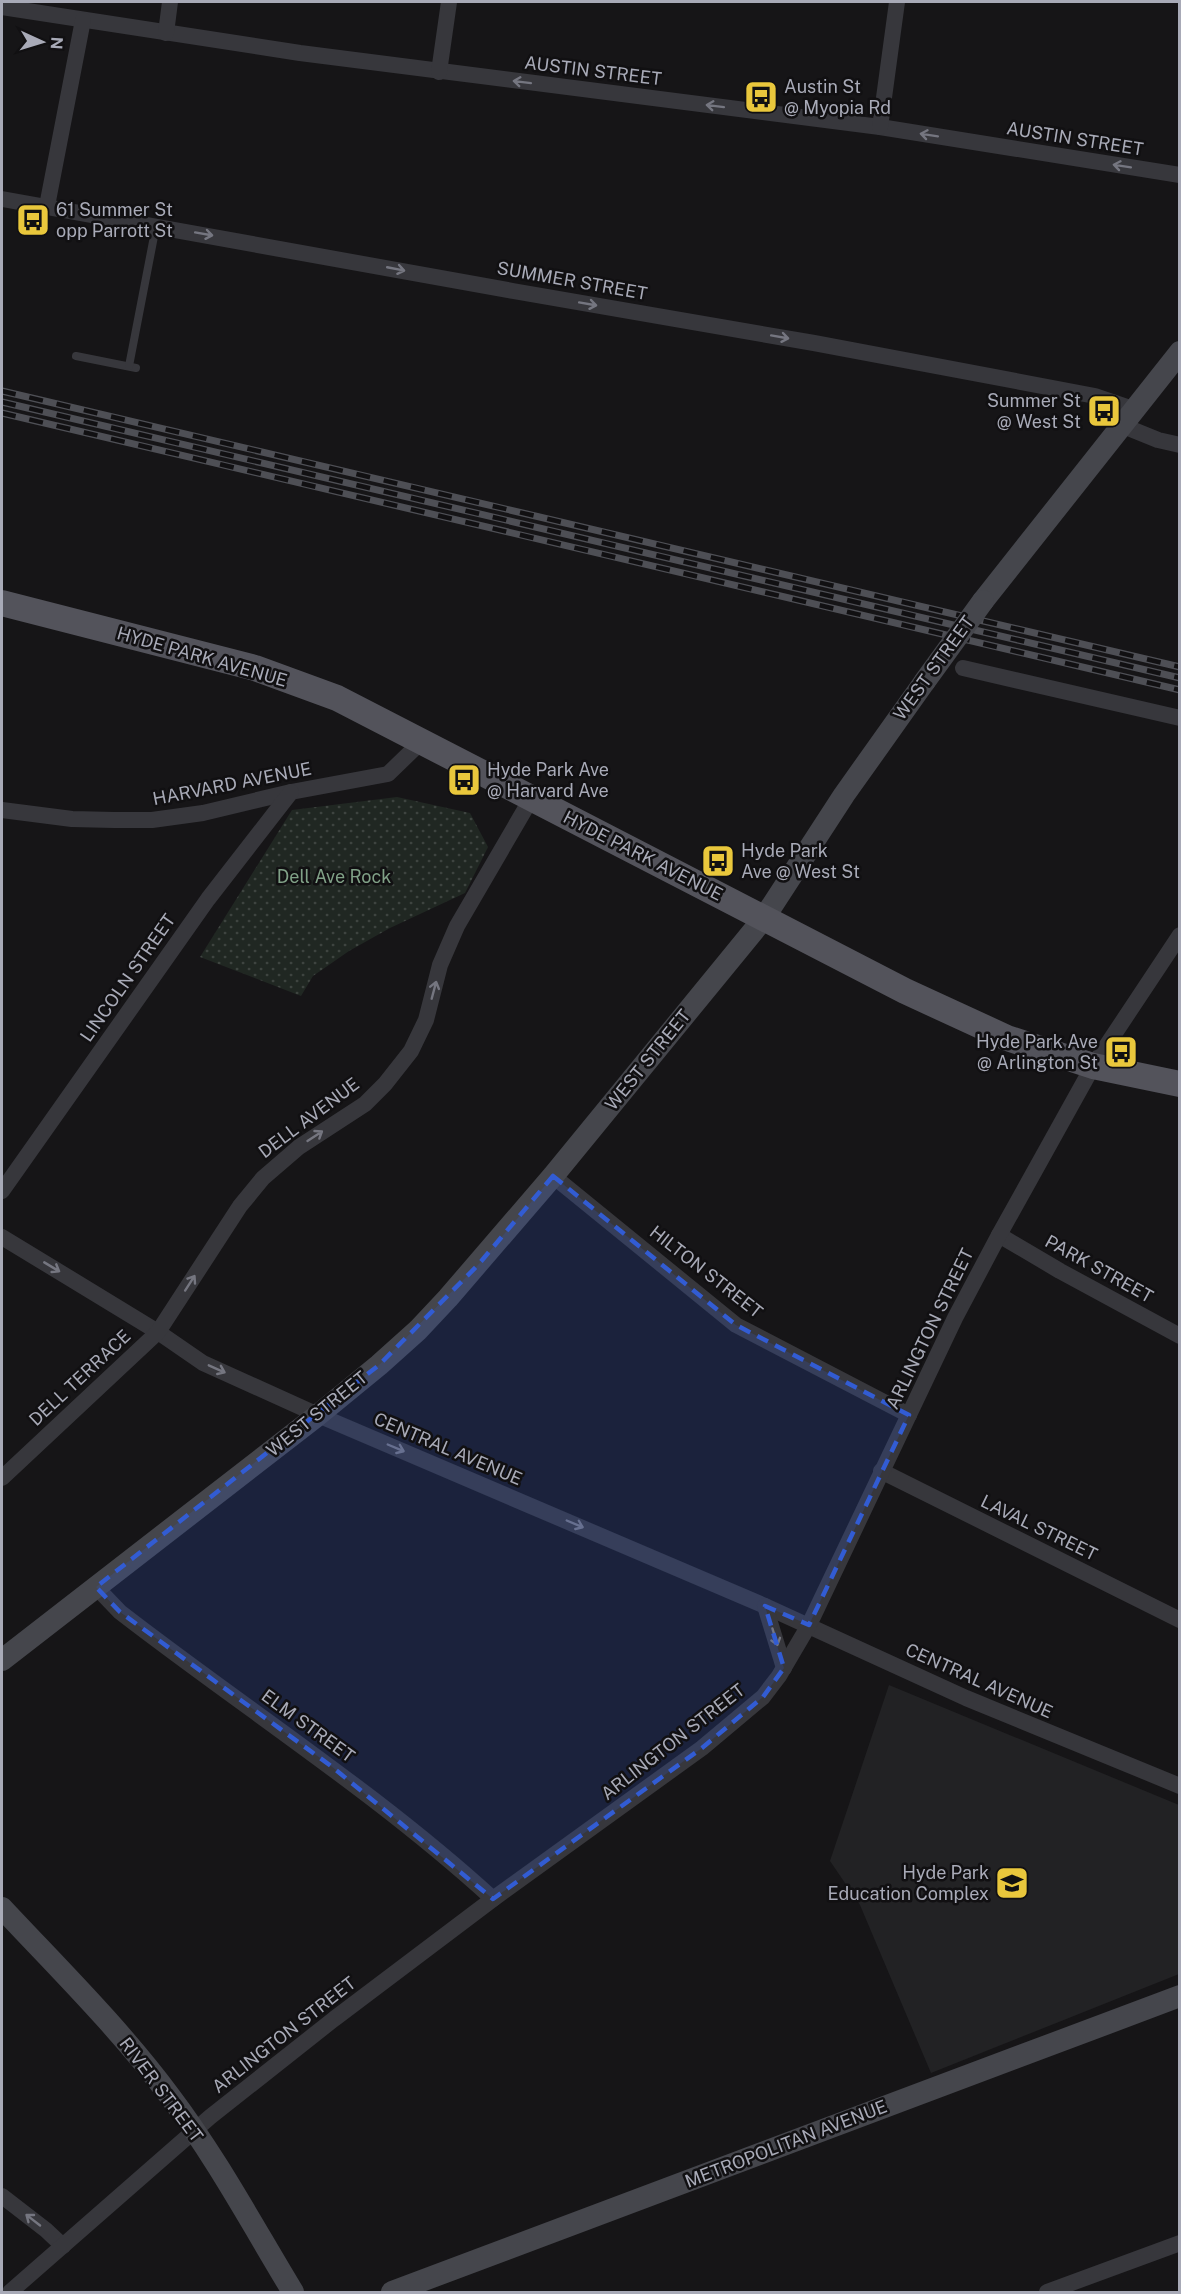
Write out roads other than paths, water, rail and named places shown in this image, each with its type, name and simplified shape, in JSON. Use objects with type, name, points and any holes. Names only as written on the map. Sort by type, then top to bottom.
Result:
[{"type":"main road","name":"WEST STREET","points":[[2,1660],[379,1365],[418,1330],[478,1265],[764,918],[844,795],[983,601],[1179,352]]},
{"type":"main road","name":"HYDE PARK AVENUE","points":[[2,603],[255,668],[337,698],[905,991],[1007,1038],[1093,1066],[1179,1084]]},
{"type":"main road","name":"RIVER STREET","points":[[2,1908],[122,2037],[194,2130],[293,2292]]},
{"type":"main road","name":"METROPOLITAN AVENUE","points":[[393,2292],[1179,1996]]},
{"type":"street","points":[[166,33],[170,2]]},
{"type":"street","points":[[440,72],[449,2]]},
{"type":"street","points":[[880,127],[897,2]]},
{"type":"street","name":"AUSTIN STREET","points":[[2,7],[440,72],[880,127],[1179,175]]},
{"type":"street","points":[[47,206],[83,20]]},
{"type":"street","name":"SUMMER STREET","points":[[2,199],[814,343],[1095,396],[1158,440],[1179,445]]},
{"type":"street","points":[[963,668],[1179,718]]},
{"type":"street","name":"HARVARD AVENUE","points":[[2,810],[72,819],[152,820],[203,813],[291,792],[388,774],[421,742]]},
{"type":"street","name":"LINCOLN STREET","points":[[2,1191],[208,899],[291,792]]},
{"type":"street","name":"DELL AVENUE","points":[[158,1332],[240,1206],[263,1178],[299,1147],[365,1104],[385,1084],[411,1051],[426,1020],[441,965],[457,926],[531,799]]},
{"type":"street","name":"ARLINGTON STREET","points":[[10,2292],[194,2130],[334,2019],[493,1899],[702,1748],[763,1697],[784,1668],[809,1625],[955,1318],[999,1235],[1093,1066],[1179,935]]},
{"type":"street","name":"HILTON STREET","points":[[553,1176],[736,1325],[909,1415]]},
{"type":"street","name":"PARK STREET","points":[[999,1235],[1179,1336]]},
{"type":"street","name":"CENTRAL AVENUE","points":[[2,1237],[158,1332],[203,1363],[318,1415],[809,1625],[966,1698],[1179,1786]]},
{"type":"street","name":"DELL TERRACE","points":[[2,1478],[158,1332]]},
{"type":"street","name":"LAVAL STREET","points":[[881,1471],[1179,1620]]},
{"type":"street","name":"ELM STREET","points":[[96,1587],[120,1612],[331,1766],[460,1869],[493,1899]]},
{"type":"street","points":[[765,1606],[784,1668]]},
{"type":"street","points":[[2,2196],[63,2246]]},
{"type":"street","points":[[1047,2292],[1179,2243]]},
{"type":"lane","points":[[76,356],[133,367],[156,226]]},
{"type":"railway","points":[[2,391],[1180,667]]},
{"type":"railway","points":[[2,402],[1180,678]]},
{"type":"railway","points":[[2,413],[1180,690]]},
{"type":"place","name":"Austin St @ Myopia Rd","points":[[761,97]]},
{"type":"place","name":"61 Summer St opp Parrott St","points":[[33,220]]},
{"type":"place","name":"Summer St @ West St","points":[[1104,411]]},
{"type":"place","name":"Hyde Park Ave @ Harvard Ave","points":[[464,780]]},
{"type":"place","name":"Hyde Park Ave @ West St","points":[[718,861]]},
{"type":"place","name":"Hyde Park Ave @ Arlington St","points":[[1121,1052]]},
{"type":"place","name":"Hyde Park Education Complex","points":[[1012,1883]]},
{"type":"park label","name":"Dell Ave Rock","points":[[334,877]]}]
